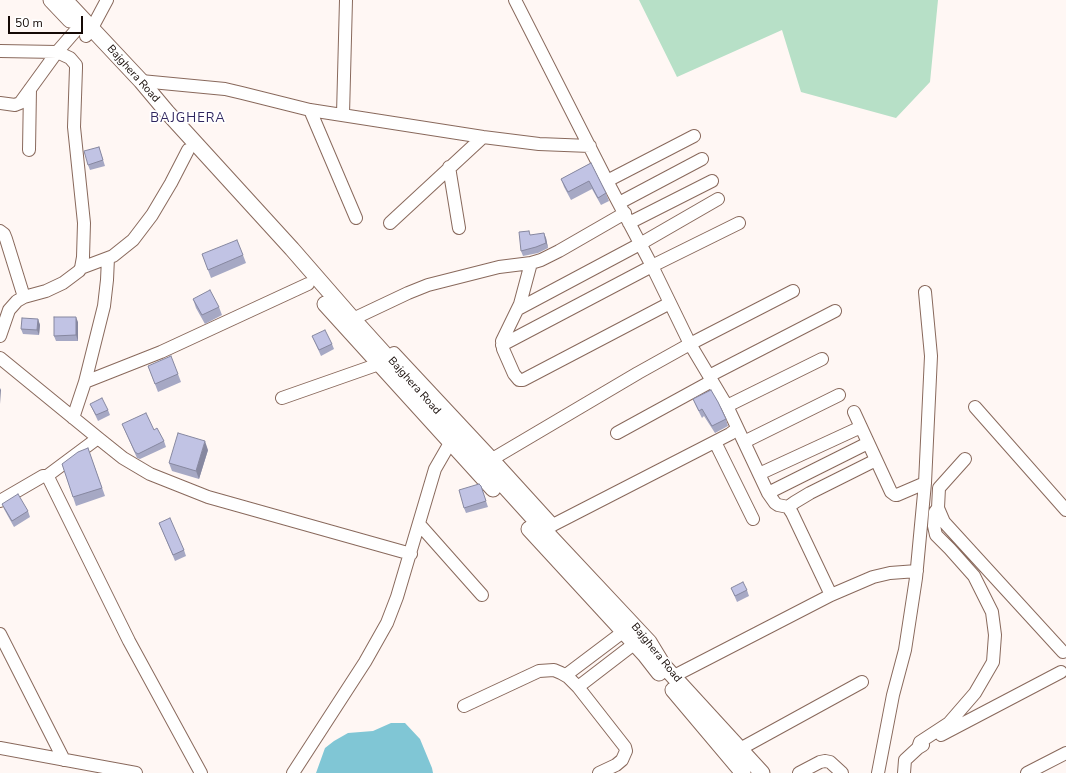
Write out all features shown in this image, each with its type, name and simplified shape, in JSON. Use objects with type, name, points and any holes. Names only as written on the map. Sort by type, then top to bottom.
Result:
[{"type":"main road","name":"Bajghera Road","points":[[51,0],[85,28],[141,81],[167,112],[356,317],[453,437],[645,656],[743,773]]},
{"type":"main road","name":"Bajghera Road","points":[[65,0],[85,28],[188,150],[379,364],[453,437],[488,461],[549,527],[649,642],[663,665],[762,773]]},
{"type":"street","points":[[0,103],[15,105],[22,101],[57,52],[85,28],[107,0]]},
{"type":"street","points":[[343,114],[346,0]]},
{"type":"street","points":[[515,0],[652,266],[690,344],[727,406],[768,493],[775,503],[788,507],[792,513],[831,595]]},
{"type":"street","points":[[0,51],[57,52],[70,58],[76,65],[74,126],[84,223],[83,257],[81,268]]},
{"type":"street","points":[[141,81],[225,89],[310,110],[483,137],[539,144],[590,146]]},
{"type":"street","points":[[29,150],[30,89]]},
{"type":"street","points":[[310,110],[356,218]]},
{"type":"street","points":[[607,181],[694,136]]},
{"type":"street","points":[[390,223],[483,137]]},
{"type":"street","points":[[0,336],[9,310],[17,300],[46,291],[63,283],[73,277],[81,268],[108,258],[133,240],[152,215],[188,150]]},
{"type":"street","points":[[702,159],[624,213],[559,251],[531,263],[499,267],[428,285],[356,317],[488,461],[638,372],[793,291]]},
{"type":"street","points":[[449,167],[459,228]]},
{"type":"street","points":[[624,213],[712,181]]},
{"type":"street","points":[[518,309],[640,244],[718,199]]},
{"type":"street","points":[[502,345],[652,266],[739,223]]},
{"type":"street","points":[[0,231],[4,234],[6,239],[24,297]]},
{"type":"street","points":[[73,418],[85,382],[104,306],[108,258]]},
{"type":"street","points":[[531,263],[522,299],[503,338],[502,345],[502,349],[519,380],[523,380],[670,303]]},
{"type":"street","points":[[85,382],[161,352],[308,284]]},
{"type":"street","points":[[878,773],[893,695],[905,650],[917,571],[925,483],[931,356],[925,292]]},
{"type":"street","points":[[617,433],[710,379],[835,311]]},
{"type":"street","points":[[0,358],[123,458],[144,470],[208,497],[411,554]]},
{"type":"street","points":[[727,406],[822,359]]},
{"type":"street","points":[[282,398],[379,364]]},
{"type":"street","points":[[744,442],[839,394]]},
{"type":"street","points":[[975,407],[1066,510]]},
{"type":"street","points":[[854,412],[891,492],[895,495],[925,483]]},
{"type":"street","points":[[759,474],[861,427]]},
{"type":"street","points":[[549,527],[715,442],[737,429]]},
{"type":"street","points":[[293,773],[361,669],[387,623],[395,604],[411,554],[418,524],[435,469],[453,437]]},
{"type":"street","points":[[0,500],[43,476],[47,476],[98,438]]},
{"type":"street","points":[[715,442],[753,519]]},
{"type":"street","points":[[768,493],[868,443]]},
{"type":"street","points":[[904,773],[905,760],[918,748],[1063,674],[1058,662],[1064,651],[944,522],[938,508],[939,488],[965,459]]},
{"type":"street","points":[[788,507],[810,493],[876,460]]},
{"type":"street","points":[[47,476],[130,641],[201,773]]},
{"type":"street","points":[[918,748],[920,742],[949,723],[975,693],[993,662],[994,655],[995,635],[992,612],[974,576],[936,535],[934,526],[935,512],[938,508]]},
{"type":"street","points":[[418,524],[482,595]]},
{"type":"street","points":[[674,676],[831,595],[877,576],[897,572],[917,571]]},
{"type":"street","points":[[566,675],[623,632]]},
{"type":"street","points":[[0,634],[64,760]]},
{"type":"street","points":[[578,687],[634,644]]},
{"type":"street","points":[[464,706],[539,671],[554,670],[561,672],[578,687],[625,746],[626,751],[622,760],[616,765],[599,773]]},
{"type":"street","points":[[740,749],[862,682]]},
{"type":"street","points":[[0,748],[136,773]]},
{"type":"street","points":[[1027,773],[1066,753]]},
{"type":"street","points":[[799,773],[825,761],[830,762],[842,773]]},
{"type":"green space","points":[[639,0],[938,0],[930,82],[896,118],[801,92],[782,30],[677,77]]},
{"type":"water","points":[[391,723],[405,723],[420,739],[433,773],[316,773],[325,748],[334,741],[348,733],[373,731]]},
{"type":"building","points":[[99,147],[103,160],[88,165],[84,151]]},
{"type":"building","points":[[591,163],[606,193],[598,198],[589,181],[568,192],[561,179]]},
{"type":"building","points":[[529,231],[530,235],[544,233],[546,243],[521,251],[519,232]]},
{"type":"building","points":[[237,240],[243,255],[208,270],[202,254]]},
{"type":"building","points":[[210,290],[219,307],[202,315],[193,299]]},
{"type":"building","points":[[54,317],[76,317],[76,335],[54,336]]},
{"type":"building","points":[[22,318],[38,319],[37,330],[21,329]]},
{"type":"building","points":[[325,330],[332,344],[319,350],[312,336]]},
{"type":"building","points":[[171,356],[178,374],[155,384],[148,366]]},
{"type":"building","points":[[711,390],[726,419],[712,426],[702,409],[699,411],[693,399]]},
{"type":"building","points":[[102,398],[108,410],[96,415],[90,404]]},
{"type":"building","points":[[146,413],[154,430],[157,428],[164,441],[138,454],[135,452],[122,424]]},
{"type":"building","points":[[178,433],[205,441],[196,471],[169,463]]},
{"type":"building","points":[[88,448],[102,488],[73,497],[62,464],[78,452]]},
{"type":"building","points":[[479,484],[486,501],[464,508],[459,490]]},
{"type":"building","points":[[18,494],[28,511],[12,521],[2,504]]},
{"type":"building","points":[[170,518],[184,550],[173,555],[159,523]]},
{"type":"building","points":[[743,582],[747,590],[735,596],[731,588]]},
{"type":"district","name":"BAJGHERA","points":[[188,119]]}]
